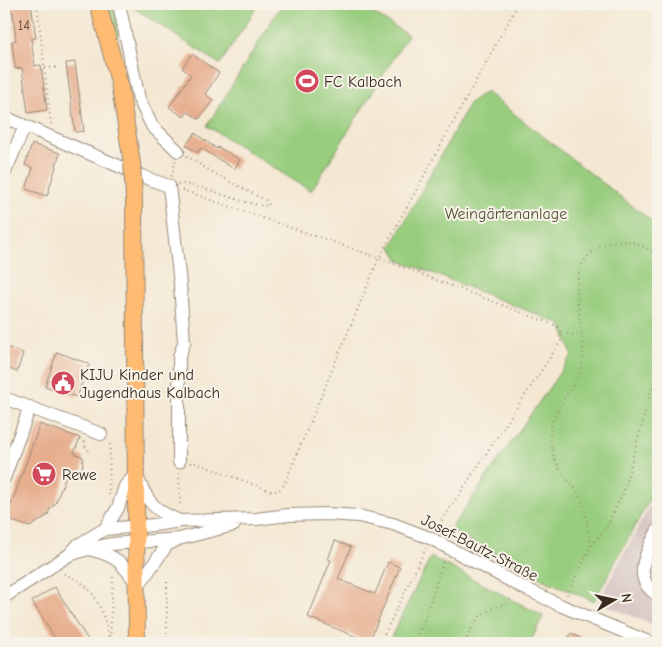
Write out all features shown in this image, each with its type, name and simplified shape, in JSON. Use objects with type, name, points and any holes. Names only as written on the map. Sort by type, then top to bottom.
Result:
[{"type":"main road","points":[[98,4],[119,82],[132,163],[134,198],[137,643]]},
{"type":"street","points":[[119,4],[139,99],[152,126],[178,151]]},
{"type":"street","points":[[4,117],[108,162],[170,186],[184,343],[179,357],[179,462]]},
{"type":"street","points":[[4,174],[24,126]]},
{"type":"street","points":[[4,398],[101,434]]},
{"type":"street","points":[[4,478],[30,407]]},
{"type":"street","name":"Josef-Bautz-Straße","points":[[8,602],[69,555],[78,545],[105,529],[118,508],[125,486],[136,474],[143,492],[152,505],[163,514],[180,521]]},
{"type":"street","name":"Josef-Bautz-Straße","points":[[69,555],[111,544],[180,521],[256,519],[288,515],[327,514],[358,516],[393,524],[430,538],[522,587],[562,606],[651,643]]},
{"type":"street","name":"Josef-Bautz-Straße","points":[[138,586],[167,546],[179,539],[256,519]]},
{"type":"street","name":"Josef-Bautz-Straße","points":[[105,529],[137,535],[179,539]]},
{"type":"street","points":[[658,530],[646,553],[642,566],[644,579],[652,592],[658,595]]},
{"type":"street","points":[[88,549],[109,554],[126,568],[138,586]]},
{"type":"path","points":[[37,4],[52,129]]},
{"type":"path","points":[[180,507],[179,462],[196,463],[271,491],[278,491],[284,484],[379,258],[518,4]]},
{"type":"path","points":[[45,68],[60,67]]},
{"type":"path","points":[[178,151],[214,173],[267,201],[268,205],[260,206],[216,191],[182,184],[170,186],[178,151]]},
{"type":"path","points":[[170,186],[379,258],[557,326],[562,334],[561,341],[430,538],[380,643]]},
{"type":"path","points":[[591,546],[585,516],[577,491],[564,476],[552,452],[550,428],[557,410],[579,373],[583,358],[577,276],[584,262],[593,252],[617,241],[634,242],[648,248],[658,256]]},
{"type":"path","points":[[562,334],[582,335]]},
{"type":"path","points":[[562,606],[591,546],[606,528],[623,493],[650,391],[658,375]]},
{"type":"path","points":[[101,434],[110,436],[108,500]]},
{"type":"path","points":[[414,643],[427,613],[444,559]]},
{"type":"path","points":[[110,642],[114,567],[118,561]]},
{"type":"path","points":[[68,568],[62,573],[84,582],[92,592],[102,611],[110,642]]},
{"type":"path","points":[[167,578],[167,643]]},
{"type":"path","points":[[464,643],[474,622],[486,612],[508,602],[522,587]]},
{"type":"path","points":[[4,612],[8,602]]},
{"type":"shaded area","points":[[658,490],[658,627],[598,602]]},
{"type":"green space","points":[[106,4],[114,4],[119,34],[116,37]]},
{"type":"green space","points":[[134,4],[259,4],[220,64],[132,7]]},
{"type":"green space","name":"FC Kalbach","points":[[282,4],[358,4],[408,35],[311,191],[207,126]]},
{"type":"green space","name":"Weingärtenanlage","points":[[486,92],[658,226],[658,484],[594,601],[544,580],[450,530],[572,355],[561,324],[399,260],[391,247],[470,102]]},
{"type":"green space","points":[[431,557],[543,616],[530,643],[388,643]]},
{"type":"building","points":[[4,4],[31,4],[36,38],[31,39],[35,66],[41,65],[47,110],[28,113],[22,68],[15,69],[12,41],[16,40],[13,12],[4,8]]},
{"type":"building","points":[[192,54],[219,73],[205,94],[213,100],[199,119],[188,112],[184,117],[169,107],[191,75],[182,68]]},
{"type":"building","points":[[75,62],[84,131],[75,132],[66,63]]},
{"type":"building","points":[[195,133],[217,149],[218,147],[240,160],[234,169],[201,148],[198,153],[186,145]]},
{"type":"building","points":[[32,144],[60,153],[47,196],[26,189],[33,168],[25,165]]},
{"type":"building","points":[[4,346],[23,353],[17,372],[4,367]]},
{"type":"building","points":[[57,352],[89,364],[77,397],[45,386]]},
{"type":"building","name":"Rewe","points":[[40,424],[80,438],[74,453],[83,457],[82,476],[68,471],[55,504],[50,508],[48,515],[30,527],[6,519]]},
{"type":"building","points":[[335,541],[351,547],[338,579],[375,594],[388,562],[400,567],[369,642],[308,617],[331,560],[328,559]]},
{"type":"building","points":[[55,587],[90,643],[58,643],[32,601]]},
{"type":"building","points":[[571,633],[590,643],[565,643]]},
{"type":"place","name":"FC Kalbach","points":[[307,81]]},
{"type":"place","name":"KIJU Kinder und Jugendhaus Kalbach","points":[[63,383]]},
{"type":"place","name":"Rewe","points":[[44,474]]}]
